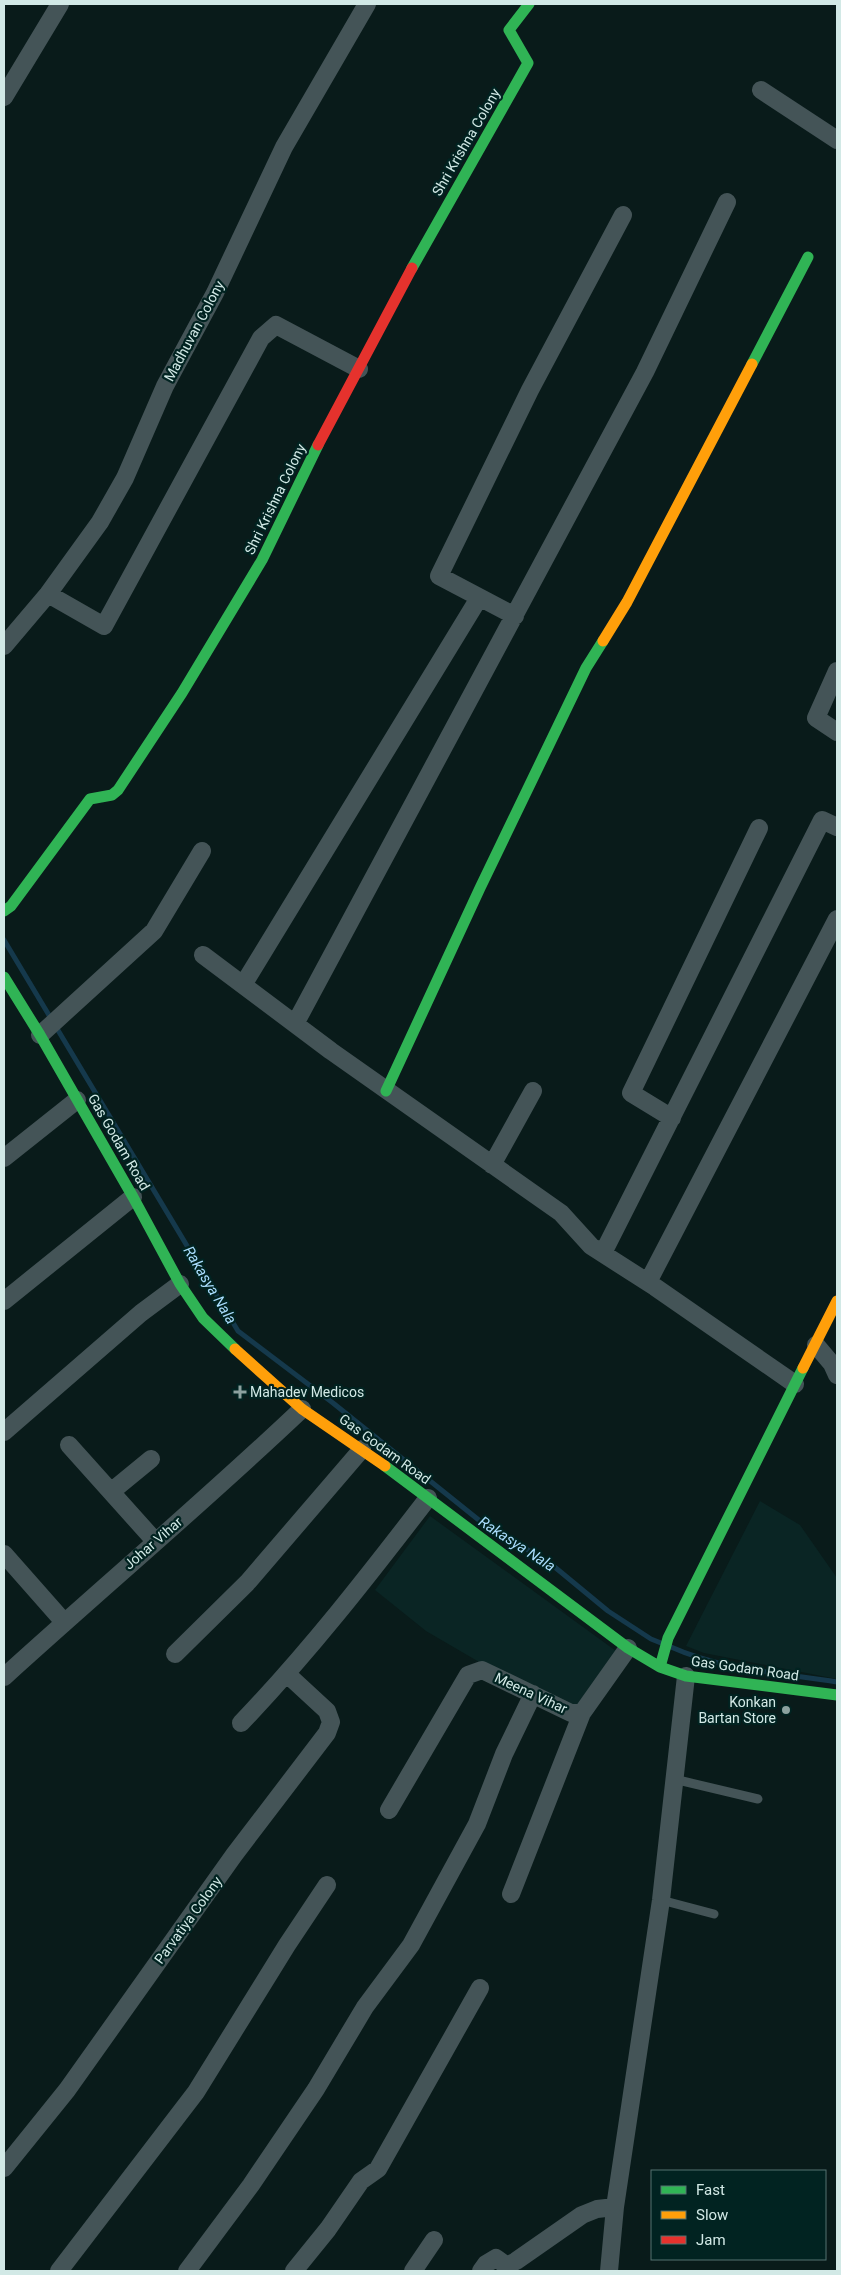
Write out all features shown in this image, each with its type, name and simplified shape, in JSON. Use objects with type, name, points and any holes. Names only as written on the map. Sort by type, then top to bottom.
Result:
[{"type":"street","points":[[4,97],[60,4]]},
{"type":"street","name":"Madhuvan Colony","points":[[4,646],[48,594],[100,522],[125,478],[165,386],[215,293],[284,147],[367,4]]},
{"type":"street","name":"Shri Krishna Colony","points":[[4,911],[11,906],[90,799],[112,795],[118,790],[176,702],[262,560],[306,467],[426,243],[528,63],[509,30],[529,4]]},
{"type":"street","points":[[762,90],[837,140]]},
{"type":"street","points":[[296,1024],[645,372],[727,202]]},
{"type":"street","points":[[515,616],[438,576],[530,390],[622,215]]},
{"type":"street","points":[[386,1091],[480,888],[586,668],[627,602],[808,257]]},
{"type":"street","points":[[48,594],[104,626],[261,338],[276,325],[359,369]]},
{"type":"street","points":[[243,985],[479,598]]},
{"type":"street","points":[[837,671],[816,718],[837,732]]},
{"type":"street","points":[[603,1253],[822,820],[837,827]]},
{"type":"street","points":[[672,1118],[631,1093],[759,828]]},
{"type":"street","points":[[49,1027],[154,931],[202,851]]},
{"type":"street","points":[[648,1282],[837,919]]},
{"type":"street","points":[[203,955],[386,1091],[561,1213],[591,1246],[648,1282],[795,1384]]},
{"type":"street","name":"Gas Godam Road","points":[[4,977],[49,1027],[77,1100],[133,1196],[180,1284],[203,1318],[232,1347],[302,1409],[362,1449],[628,1648],[660,1667],[686,1676],[837,1695]]},
{"type":"street","points":[[492,1164],[533,1091]]},
{"type":"street","points":[[4,1158],[77,1100]]},
{"type":"street","points":[[4,1301],[133,1196]]},
{"type":"street","points":[[4,1432],[141,1313],[180,1284]]},
{"type":"street","points":[[660,1667],[663,1650],[668,1638],[837,1301]]},
{"type":"street","points":[[816,1345],[832,1364],[837,1375]]},
{"type":"street","name":"Johar Vihar","points":[[4,1677],[155,1540],[223,1484],[302,1409]]},
{"type":"street","points":[[69,1445],[155,1540]]},
{"type":"street","points":[[176,1654],[247,1583],[362,1449]]},
{"type":"street","points":[[112,1491],[151,1459]]},
{"type":"street","points":[[241,1723],[288,1675],[336,1618],[428,1498]]},
{"type":"street","points":[[4,1554],[64,1622]]},
{"type":"street","name":"Meena Vihar","points":[[389,1810],[468,1674],[482,1670],[571,1713],[582,1713],[628,1648]]},
{"type":"street","name":"Parvatiya Colony","points":[[4,2168],[67,2090],[234,1855],[327,1733],[331,1722],[327,1710],[288,1675]]},
{"type":"street","points":[[609,2271],[615,2207],[662,1900],[686,1676]]},
{"type":"street","points":[[187,2271],[251,2185],[316,2088],[365,2007],[411,1945],[477,1824],[504,1754],[533,1694]]},
{"type":"street","points":[[511,1894],[582,1713]]},
{"type":"street","points":[[59,2271],[196,2092],[287,1945],[328,1885]]},
{"type":"street","points":[[294,2271],[328,2229],[361,2181],[378,2169],[480,1988]]},
{"type":"street","points":[[481,2271],[486,2264],[496,2258],[507,2266],[582,2215],[597,2208],[615,2207]]},
{"type":"street","points":[[413,2271],[434,2240]]},
{"type":"lane","points":[[674,1779],[758,1799]]},
{"type":"lane","points":[[662,1900],[714,1914]]},
{"type":"shaded area","points":[[760,1501],[800,1525],[837,1578],[837,1679],[704,1653],[686,1646]]},
{"type":"shaded area","points":[[430,1516],[616,1651],[578,1708],[486,1666],[426,1631],[375,1590]]},
{"type":"waterway","name":"Rakasya Nala","points":[[4,940],[238,1331],[333,1403],[480,1521],[551,1564],[608,1611],[651,1639],[661,1643]]},
{"type":"waterway","points":[[671,1647],[691,1655],[731,1666],[837,1682]]},
{"type":"traffic: fast","points":[[412,268],[528,63],[509,30],[529,4]]},
{"type":"traffic: fast","points":[[752,364],[808,257]]},
{"type":"traffic: fast","points":[[4,911],[11,906],[90,799],[112,795],[118,790],[182,693],[262,560],[318,445]]},
{"type":"traffic: fast","points":[[386,1091],[480,888],[586,668],[603,641]]},
{"type":"traffic: fast","points":[[4,977],[40,1035],[133,1197],[180,1284],[203,1318],[235,1349]]},
{"type":"traffic: fast","points":[[660,1667],[668,1638],[803,1368]]},
{"type":"traffic: fast","points":[[385,1466],[628,1648],[660,1667],[686,1676],[837,1695]]},
{"type":"traffic: slow","points":[[603,641],[627,602],[752,364]]},
{"type":"traffic: slow","points":[[803,1368],[837,1301]]},
{"type":"traffic: slow","points":[[235,1349],[302,1409],[385,1466]]},
{"type":"traffic: jam","points":[[318,445],[412,268]]},
{"type":"place","name":"Mahadev Medicos","points":[[240,1392]]},
{"type":"place","name":"Konkan Bartan Store","points":[[786,1710]]}]
